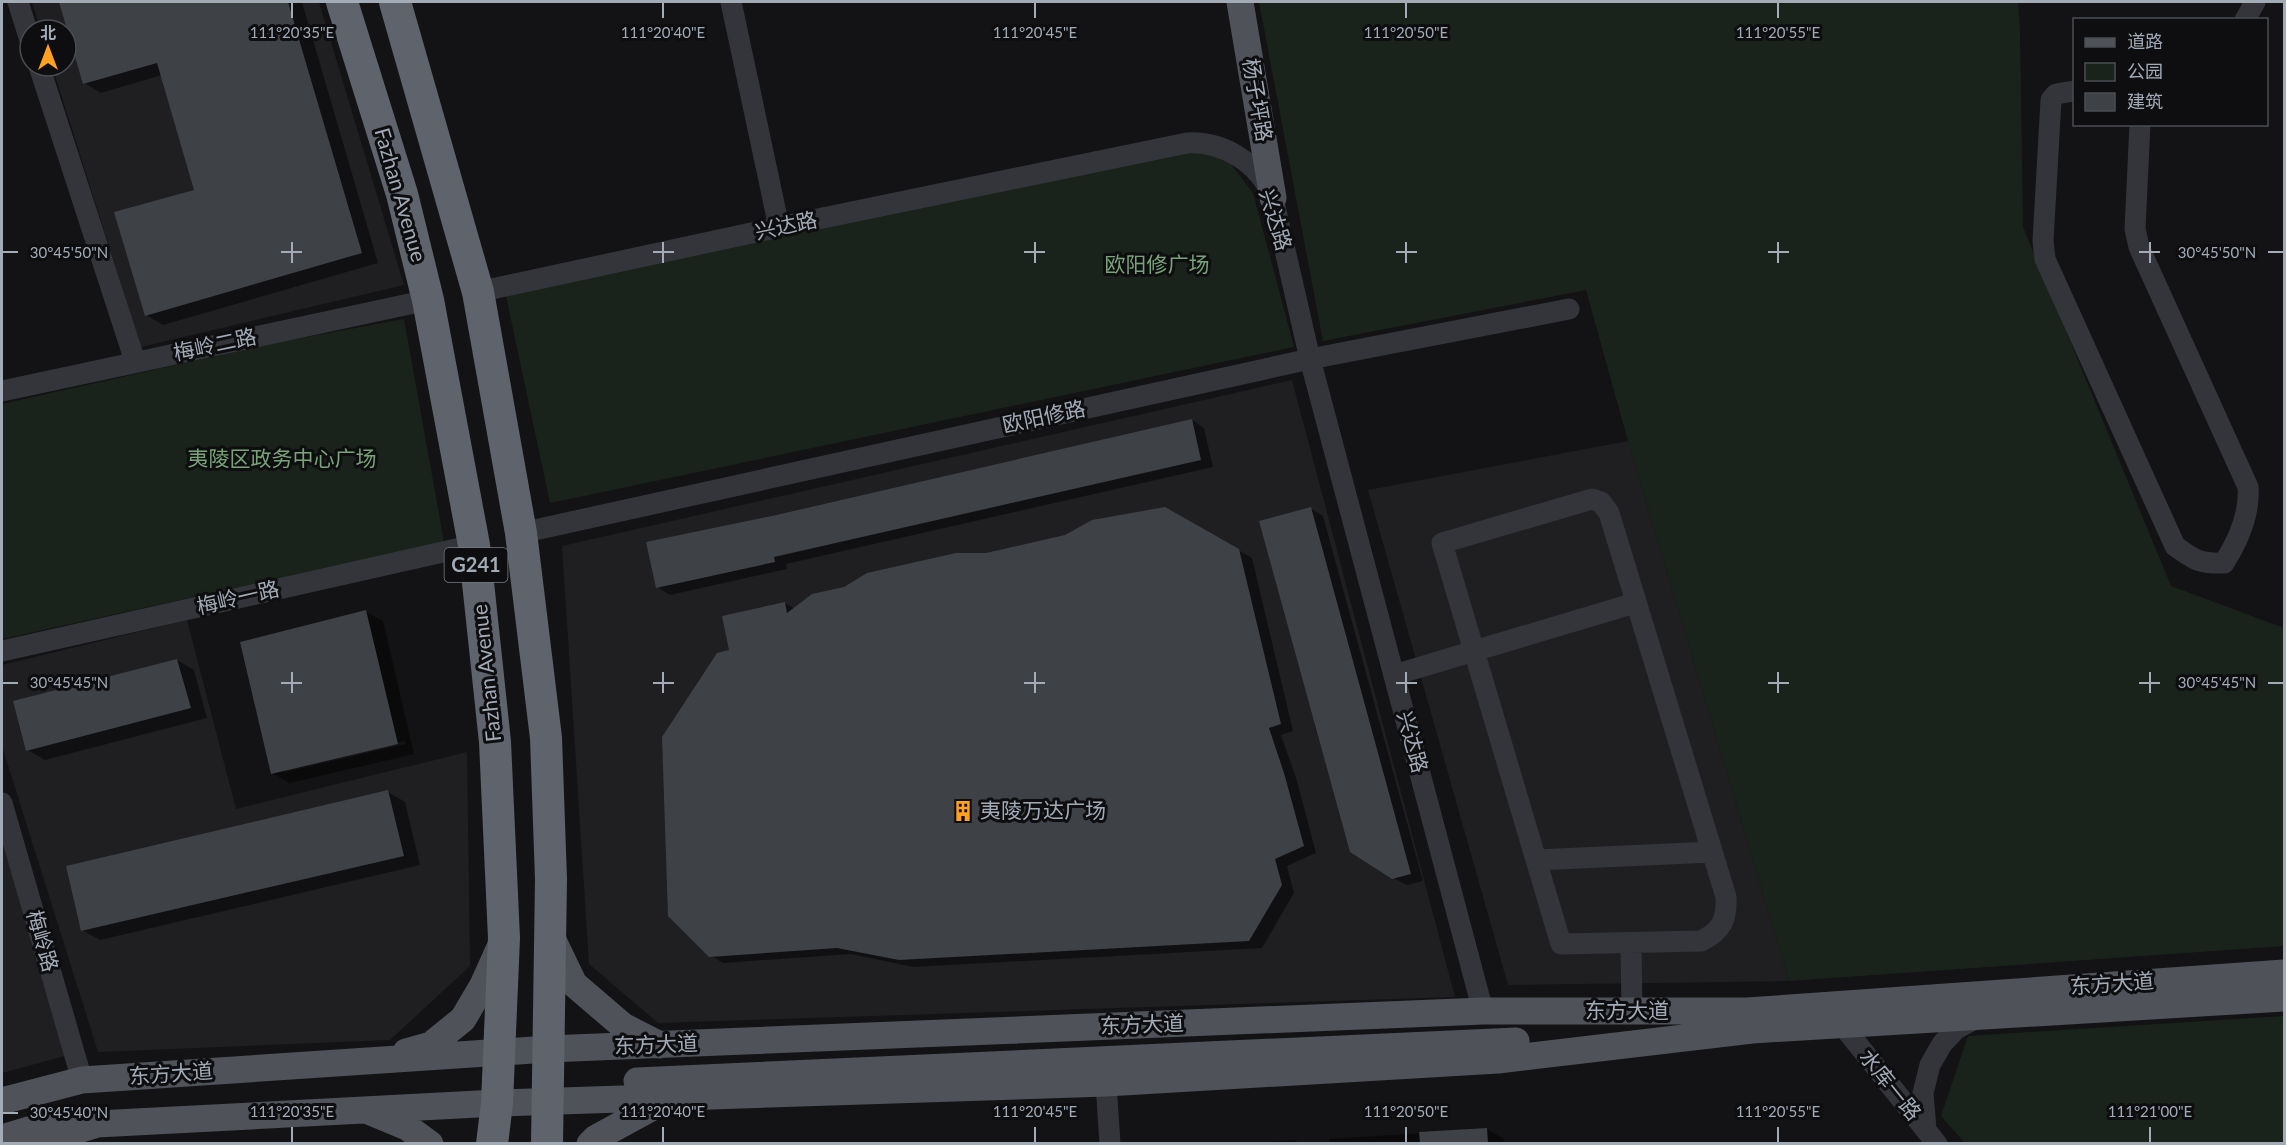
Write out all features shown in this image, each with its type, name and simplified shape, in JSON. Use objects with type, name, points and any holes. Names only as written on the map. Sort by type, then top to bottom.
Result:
[{"type":"highway","name":"Fazhan Avenue","points":[[342,2],[402,195],[428,300],[474,545],[495,742],[504,938],[497,1103],[492,1143]]},
{"type":"highway","name":"G241","points":[[395,2],[478,292],[521,533],[546,738],[551,879],[547,1143]]},
{"type":"main road","name":"杨子坪路","points":[[1221,2],[1249,165]]},
{"type":"main road","name":"杨子坪路","points":[[1240,2],[1274,198]]},
{"type":"main road","points":[[550,934],[574,984],[623,1026],[661,1045]]},
{"type":"main road","points":[[377,1061],[431,1045],[463,1019],[483,985],[504,938]]},
{"type":"main road","name":"东方大道","points":[[33,1143],[97,1124],[497,1103],[1106,1083],[1498,1060],[1749,1021],[2284,973]]},
{"type":"main road","name":"东方大道","points":[[2,1101],[82,1080],[548,1049],[1484,1011],[1632,1011],[1843,1026],[2284,998]]},
{"type":"main road","points":[[2,1121],[89,1096],[607,1064],[1451,1029],[1749,1021]]},
{"type":"main road","points":[[2,1138],[92,1111],[1749,1021]]},
{"type":"main road","points":[[590,1143],[669,1098]]},
{"type":"main road","points":[[364,1109],[407,1127],[430,1143]]},
{"type":"street","points":[[18,2],[23,18]]},
{"type":"street","points":[[731,2],[779,227]]},
{"type":"street","points":[[2246,18],[2254,2]]},
{"type":"street","points":[[43,78],[135,362]]},
{"type":"street","points":[[2073,91],[2056,93],[2051,100],[2043,241],[2046,259],[2175,546],[2192,559],[2205,564],[2224,563],[2236,544],[2249,501],[2248,487],[2139,247],[2135,229],[2140,126]]},
{"type":"street","name":"兴达路","points":[[478,292],[1187,143],[1201,142],[1216,145],[1236,155],[1269,186],[1274,198],[1310,359],[1484,1011]]},
{"type":"street","name":"梅岭二路","points":[[2,391],[428,300]]},
{"type":"street","name":"欧阳修路","points":[[521,533],[1310,359],[1569,309]]},
{"type":"street","points":[[1592,499],[1601,502],[1609,513],[1726,897],[1727,914],[1722,924],[1711,936],[1701,941],[1561,944],[1474,651],[1442,543],[1592,499]]},
{"type":"street","name":"梅岭一路","points":[[2,651],[474,545]]},
{"type":"street","points":[[1394,675],[1635,603]]},
{"type":"street","name":"梅岭路","points":[[2,802],[82,1080]]},
{"type":"street","points":[[1536,860],[1712,852]]},
{"type":"street","points":[[1631,944],[1632,1011]]},
{"type":"street","points":[[1932,1137],[1923,1093],[1930,1065],[1942,1044],[1956,1029],[1979,1017]]},
{"type":"street","name":"水库一路","points":[[1843,1026],[1932,1137]]},
{"type":"street","points":[[1106,1083],[1110,1143]]},
{"type":"shaded area","points":[[32,2],[319,2],[404,285],[141,347],[56,78],[78,78],[78,18],[37,18]]},
{"type":"shaded area","name":"夷陵万达广场","points":[[1292,380],[1455,997],[658,1023],[589,964],[562,546]]},
{"type":"shaded area","points":[[1628,441],[1789,981],[1508,985],[1368,490]]},
{"type":"shaded area","points":[[187,620],[236,809],[467,752],[470,966],[390,1040],[98,1052],[2,746],[2,665]]},
{"type":"shaded area","points":[[2,839],[65,1056],[2,1073]]},
{"type":"green space","points":[[1259,2],[2018,2],[2023,227],[2171,586],[2284,628],[2284,946],[1789,981],[1628,441],[1586,290],[1323,341]]},
{"type":"green space","name":"欧阳修广场","points":[[1190,148],[1228,160],[1253,193],[1294,347],[550,503],[506,296]]},
{"type":"green space","name":"夷陵区政务中心广场","points":[[404,319],[444,542],[2,639],[2,404],[269,344]]},
{"type":"green space","points":[[2284,1016],[2284,1143],[1965,1143],[1941,1116],[1968,1036]]},
{"type":"building","points":[[59,2],[288,2],[362,253],[145,316],[114,212],[194,190],[157,63],[83,84],[78,67],[78,18],[64,18]]},
{"type":"building","points":[[1192,419],[1201,460],[774,557],[775,562],[656,588],[646,542],[776,515]]},
{"type":"building","name":"夷陵万达广场","points":[[1165,507],[1239,549],[1281,724],[1269,728],[1304,846],[1275,859],[1282,885],[1249,941],[899,960],[837,948],[709,957],[668,916],[662,737],[717,653],[729,650],[722,616],[785,602],[787,613],[812,594],[844,587],[867,573],[956,553],[986,553],[1065,535],[1092,520]]},
{"type":"building","points":[[1311,507],[1411,874],[1392,879],[1350,852],[1259,521]]},
{"type":"building","points":[[366,610],[398,744],[271,774],[240,642]]},
{"type":"building","points":[[177,659],[191,708],[26,751],[13,701]]},
{"type":"building","points":[[388,790],[404,856],[81,931],[66,866]]},
{"type":"building","points":[[1487,1128],[1488,1143],[1420,1143],[1419,1132]]},
{"type":"place","name":"夷陵万达广场","points":[[963,811]]}]
